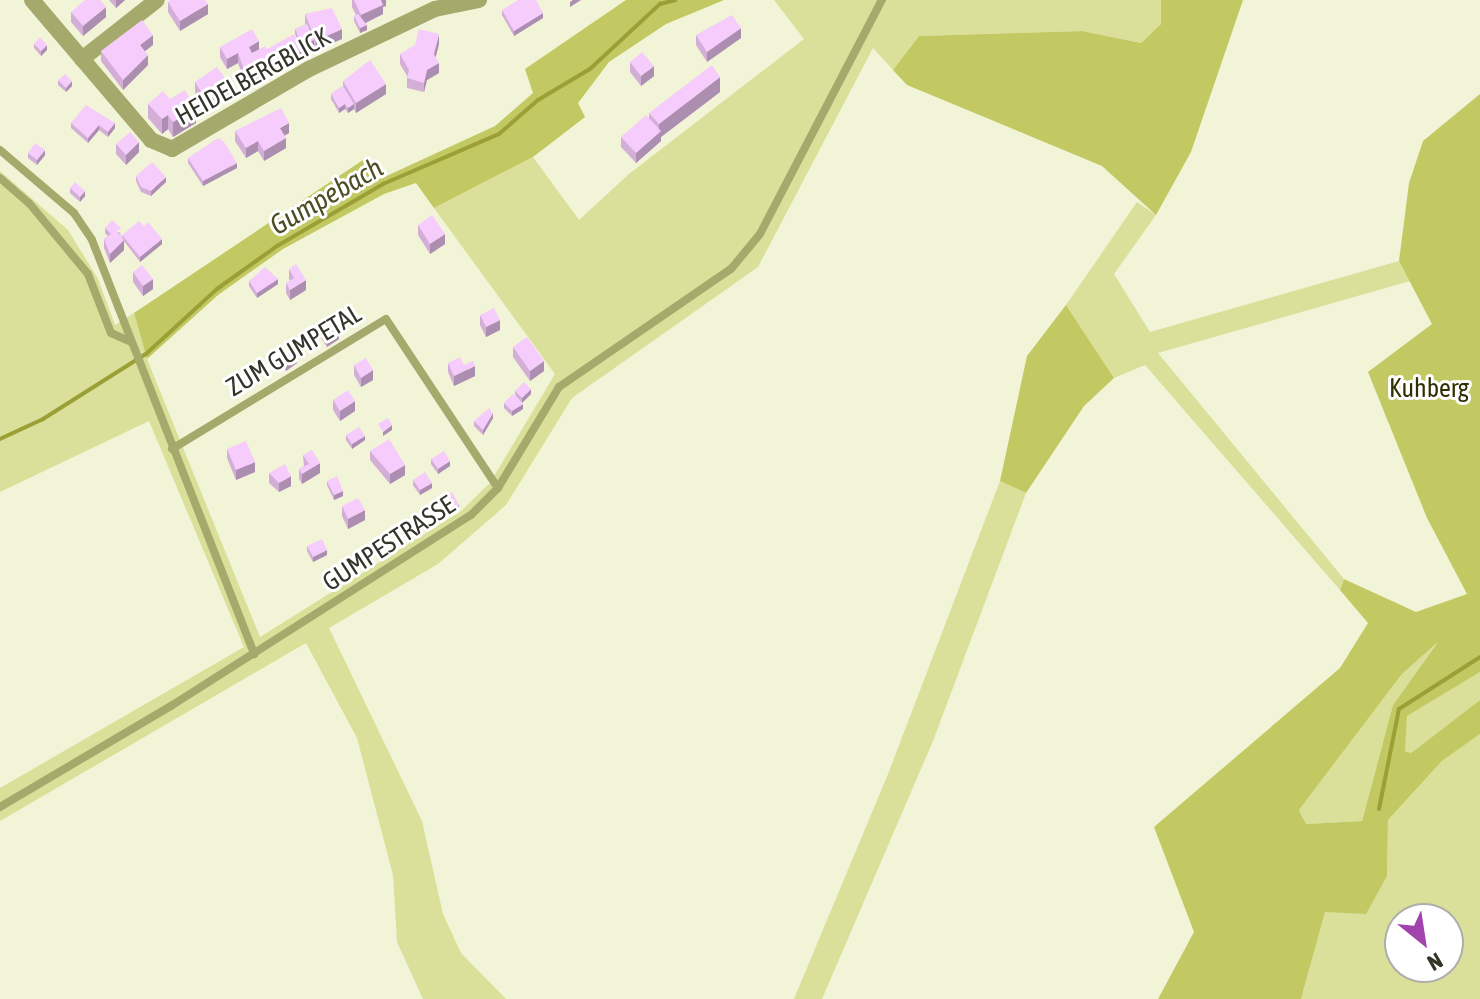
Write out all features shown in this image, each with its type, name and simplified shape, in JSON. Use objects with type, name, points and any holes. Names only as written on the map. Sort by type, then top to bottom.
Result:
[{"type":"street","name":"HEIDELBERGBLICK","points":[[32,0],[151,140],[172,149],[309,69],[435,9],[479,0]]},
{"type":"street","points":[[82,59],[157,0]]},
{"type":"lane","name":"GUMPESTRASSE","points":[[0,807],[430,545],[498,488],[559,387],[731,269],[760,234],[882,0]]},
{"type":"lane","points":[[0,150],[80,222],[92,240],[141,374],[254,654]]},
{"type":"lane","points":[[0,178],[29,203],[88,274],[111,333],[129,342]]},
{"type":"lane","name":"ZUM GUMPETAL","points":[[172,449],[386,319],[498,488]]},
{"type":"green space","points":[[626,0],[724,0],[666,24],[609,62],[578,103],[585,117],[533,157],[434,208],[416,183],[384,194],[283,249],[218,295],[147,359],[134,313],[366,158],[380,179],[495,126],[533,93],[525,69]]},
{"type":"green space","points":[[774,0],[1161,0],[1161,24],[1141,43],[1082,31],[919,36],[893,70],[873,48],[758,267],[572,398],[506,505],[438,564],[329,628],[422,821],[443,914],[461,953],[506,999],[423,999],[397,942],[393,875],[357,738],[306,643],[0,821],[0,788],[244,647],[149,421],[0,492],[0,171],[68,230],[98,279],[115,325],[134,313],[147,359],[260,637],[461,511],[490,483],[555,374],[434,208],[533,157],[579,220],[629,174],[804,39]]},
{"type":"green space","points":[[1161,0],[1243,0],[1191,152],[1156,215],[1102,166],[907,85],[893,70],[919,36],[1082,31],[1141,43],[1161,24]]},
{"type":"green space","name":"Kuhberg","points":[[1480,94],[1480,672],[1407,716],[1405,751],[1411,753],[1480,700],[1480,734],[1442,761],[1388,820],[1387,876],[1366,914],[1325,912],[1301,999],[1158,999],[1194,932],[1154,827],[1340,668],[1368,623],[1340,590],[1344,579],[1416,612],[1467,594],[1427,518],[1368,372],[1432,324],[1399,261],[1409,183],[1423,141]],"holes":[[[1438,642],[1393,705],[1362,821],[1306,824],[1299,810],[1402,674]]]},
{"type":"green space","points":[[1137,202],[1156,215],[1114,274],[1150,332],[1399,261],[1410,281],[1158,353],[1344,579],[1340,590],[1145,365],[1114,378],[1066,305]]},
{"type":"green space","points":[[1066,305],[1114,378],[1084,406],[1026,493],[1000,481],[1027,356]]},
{"type":"green space","points":[[1000,481],[1026,493],[933,741],[822,999],[794,999],[888,774]]},
{"type":"green space","points":[[1438,642],[1393,705],[1362,821],[1306,824],[1299,810],[1402,674]]},
{"type":"green space","points":[[1480,672],[1480,700],[1411,753],[1405,751],[1406,716]]},
{"type":"green space","points":[[1480,734],[1480,999],[1301,999],[1325,911],[1387,876],[1388,820],[1442,761]]},
{"type":"building","points":[[85,0],[100,0],[106,7],[83,26],[71,12]]},
{"type":"building","points":[[205,0],[208,4],[180,21],[168,2]]},
{"type":"building","points":[[354,0],[381,0],[383,5],[361,15]]},
{"type":"building","points":[[518,0],[536,0],[543,13],[514,31],[502,10]]},
{"type":"building","points":[[332,8],[342,29],[316,41],[305,14]]},
{"type":"building","points":[[358,14],[367,25],[360,28],[354,16]]},
{"type":"building","points":[[732,15],[741,28],[707,52],[696,35]]},
{"type":"building","points":[[142,20],[153,35],[140,45],[148,55],[123,80],[101,51]]},
{"type":"building","points":[[307,24],[314,40],[302,45],[295,29]]},
{"type":"building","points":[[252,29],[259,41],[249,47],[252,53],[265,46],[274,62],[247,78],[238,53],[227,59],[220,47]]},
{"type":"building","points":[[419,29],[439,34],[434,54],[439,63],[427,70],[424,83],[407,78],[409,70],[400,54],[415,45]]},
{"type":"building","points":[[294,34],[303,50],[274,67],[267,49]]},
{"type":"building","points":[[40,37],[47,45],[41,51],[34,44]]},
{"type":"building","points":[[642,52],[654,66],[641,76],[630,62]]},
{"type":"building","points":[[370,60],[386,84],[356,103],[343,81]]},
{"type":"building","points":[[712,65],[720,77],[659,124],[649,113]]},
{"type":"building","points":[[217,67],[231,87],[207,101],[195,82]]},
{"type":"building","points":[[65,74],[72,81],[66,88],[58,80]]},
{"type":"building","points":[[343,86],[354,104],[348,108],[345,104],[339,108],[331,94]]},
{"type":"building","points":[[185,90],[196,109],[173,122],[168,115],[162,119],[148,104],[163,91],[170,99]]},
{"type":"building","points":[[199,94],[207,105],[198,111],[191,100]]},
{"type":"building","points":[[86,105],[115,123],[108,132],[99,125],[88,138],[71,123]]},
{"type":"building","points":[[281,108],[289,123],[280,128],[286,138],[264,151],[258,141],[246,148],[235,131]]},
{"type":"building","points":[[646,115],[661,131],[636,153],[621,137]]},
{"type":"building","points":[[130,132],[139,142],[126,155],[116,144]]},
{"type":"building","points":[[218,138],[237,163],[203,181],[188,158]]},
{"type":"building","points":[[35,143],[45,150],[37,160],[28,153]]},
{"type":"building","points":[[152,162],[166,177],[151,191],[141,187],[136,176]]},
{"type":"building","points":[[75,182],[85,191],[80,197],[70,188]]},
{"type":"building","points":[[432,215],[445,234],[430,244],[418,225]]},
{"type":"building","points":[[112,220],[121,228],[111,234],[105,228]]},
{"type":"building","points":[[139,221],[144,226],[148,222],[162,239],[140,257],[122,235]]},
{"type":"building","points":[[116,230],[124,240],[110,254],[104,239]]},
{"type":"building","points":[[296,264],[306,280],[290,290],[286,283],[294,278],[289,269]]},
{"type":"building","points":[[142,265],[153,279],[143,286],[133,272]]},
{"type":"building","points":[[265,267],[278,279],[257,293],[249,281]]},
{"type":"building","points":[[494,308],[500,320],[486,327],[480,315]]},
{"type":"building","points":[[331,317],[339,330],[327,337],[319,325]]},
{"type":"building","points":[[527,337],[544,361],[530,371],[513,347]]},
{"type":"building","points":[[292,350],[297,358],[286,366],[280,358]]},
{"type":"building","points":[[460,357],[464,365],[473,361],[475,366],[454,376],[448,363]]},
{"type":"building","points":[[366,358],[373,370],[361,378],[354,365]]},
{"type":"building","points":[[524,382],[531,389],[522,398],[515,391]]},
{"type":"building","points":[[348,390],[355,401],[340,411],[333,400]]},
{"type":"building","points":[[513,394],[523,404],[512,411],[504,403]]},
{"type":"building","points":[[489,408],[493,413],[483,430],[474,421]]},
{"type":"building","points":[[388,418],[392,425],[383,432],[378,424]]},
{"type":"building","points":[[359,427],[365,436],[352,444],[346,435]]},
{"type":"building","points":[[389,439],[405,465],[390,474],[370,451]]},
{"type":"building","points":[[246,441],[255,462],[236,470],[227,449]]},
{"type":"building","points":[[312,450],[320,463],[302,474],[299,469],[309,464],[303,455]]},
{"type":"building","points":[[444,451],[450,461],[438,469],[431,459]]},
{"type":"building","points":[[285,464],[291,476],[279,483],[269,473]]},
{"type":"building","points":[[425,472],[432,483],[420,490],[413,480]]},
{"type":"building","points":[[337,476],[343,491],[334,495],[327,481]]},
{"type":"building","points":[[452,492],[459,505],[450,510],[442,498]]},
{"type":"building","points":[[358,498],[365,510],[348,519],[342,506]]},
{"type":"building","points":[[322,539],[327,550],[313,557],[307,546]]},
{"type":"waterway","name":"Gumpebach","points":[[0,439],[43,419],[146,354],[217,289],[277,246],[383,184],[499,134],[538,100],[590,69],[660,4],[676,0]]},
{"type":"waterway","points":[[1379,809],[1399,709],[1480,657]]}]
